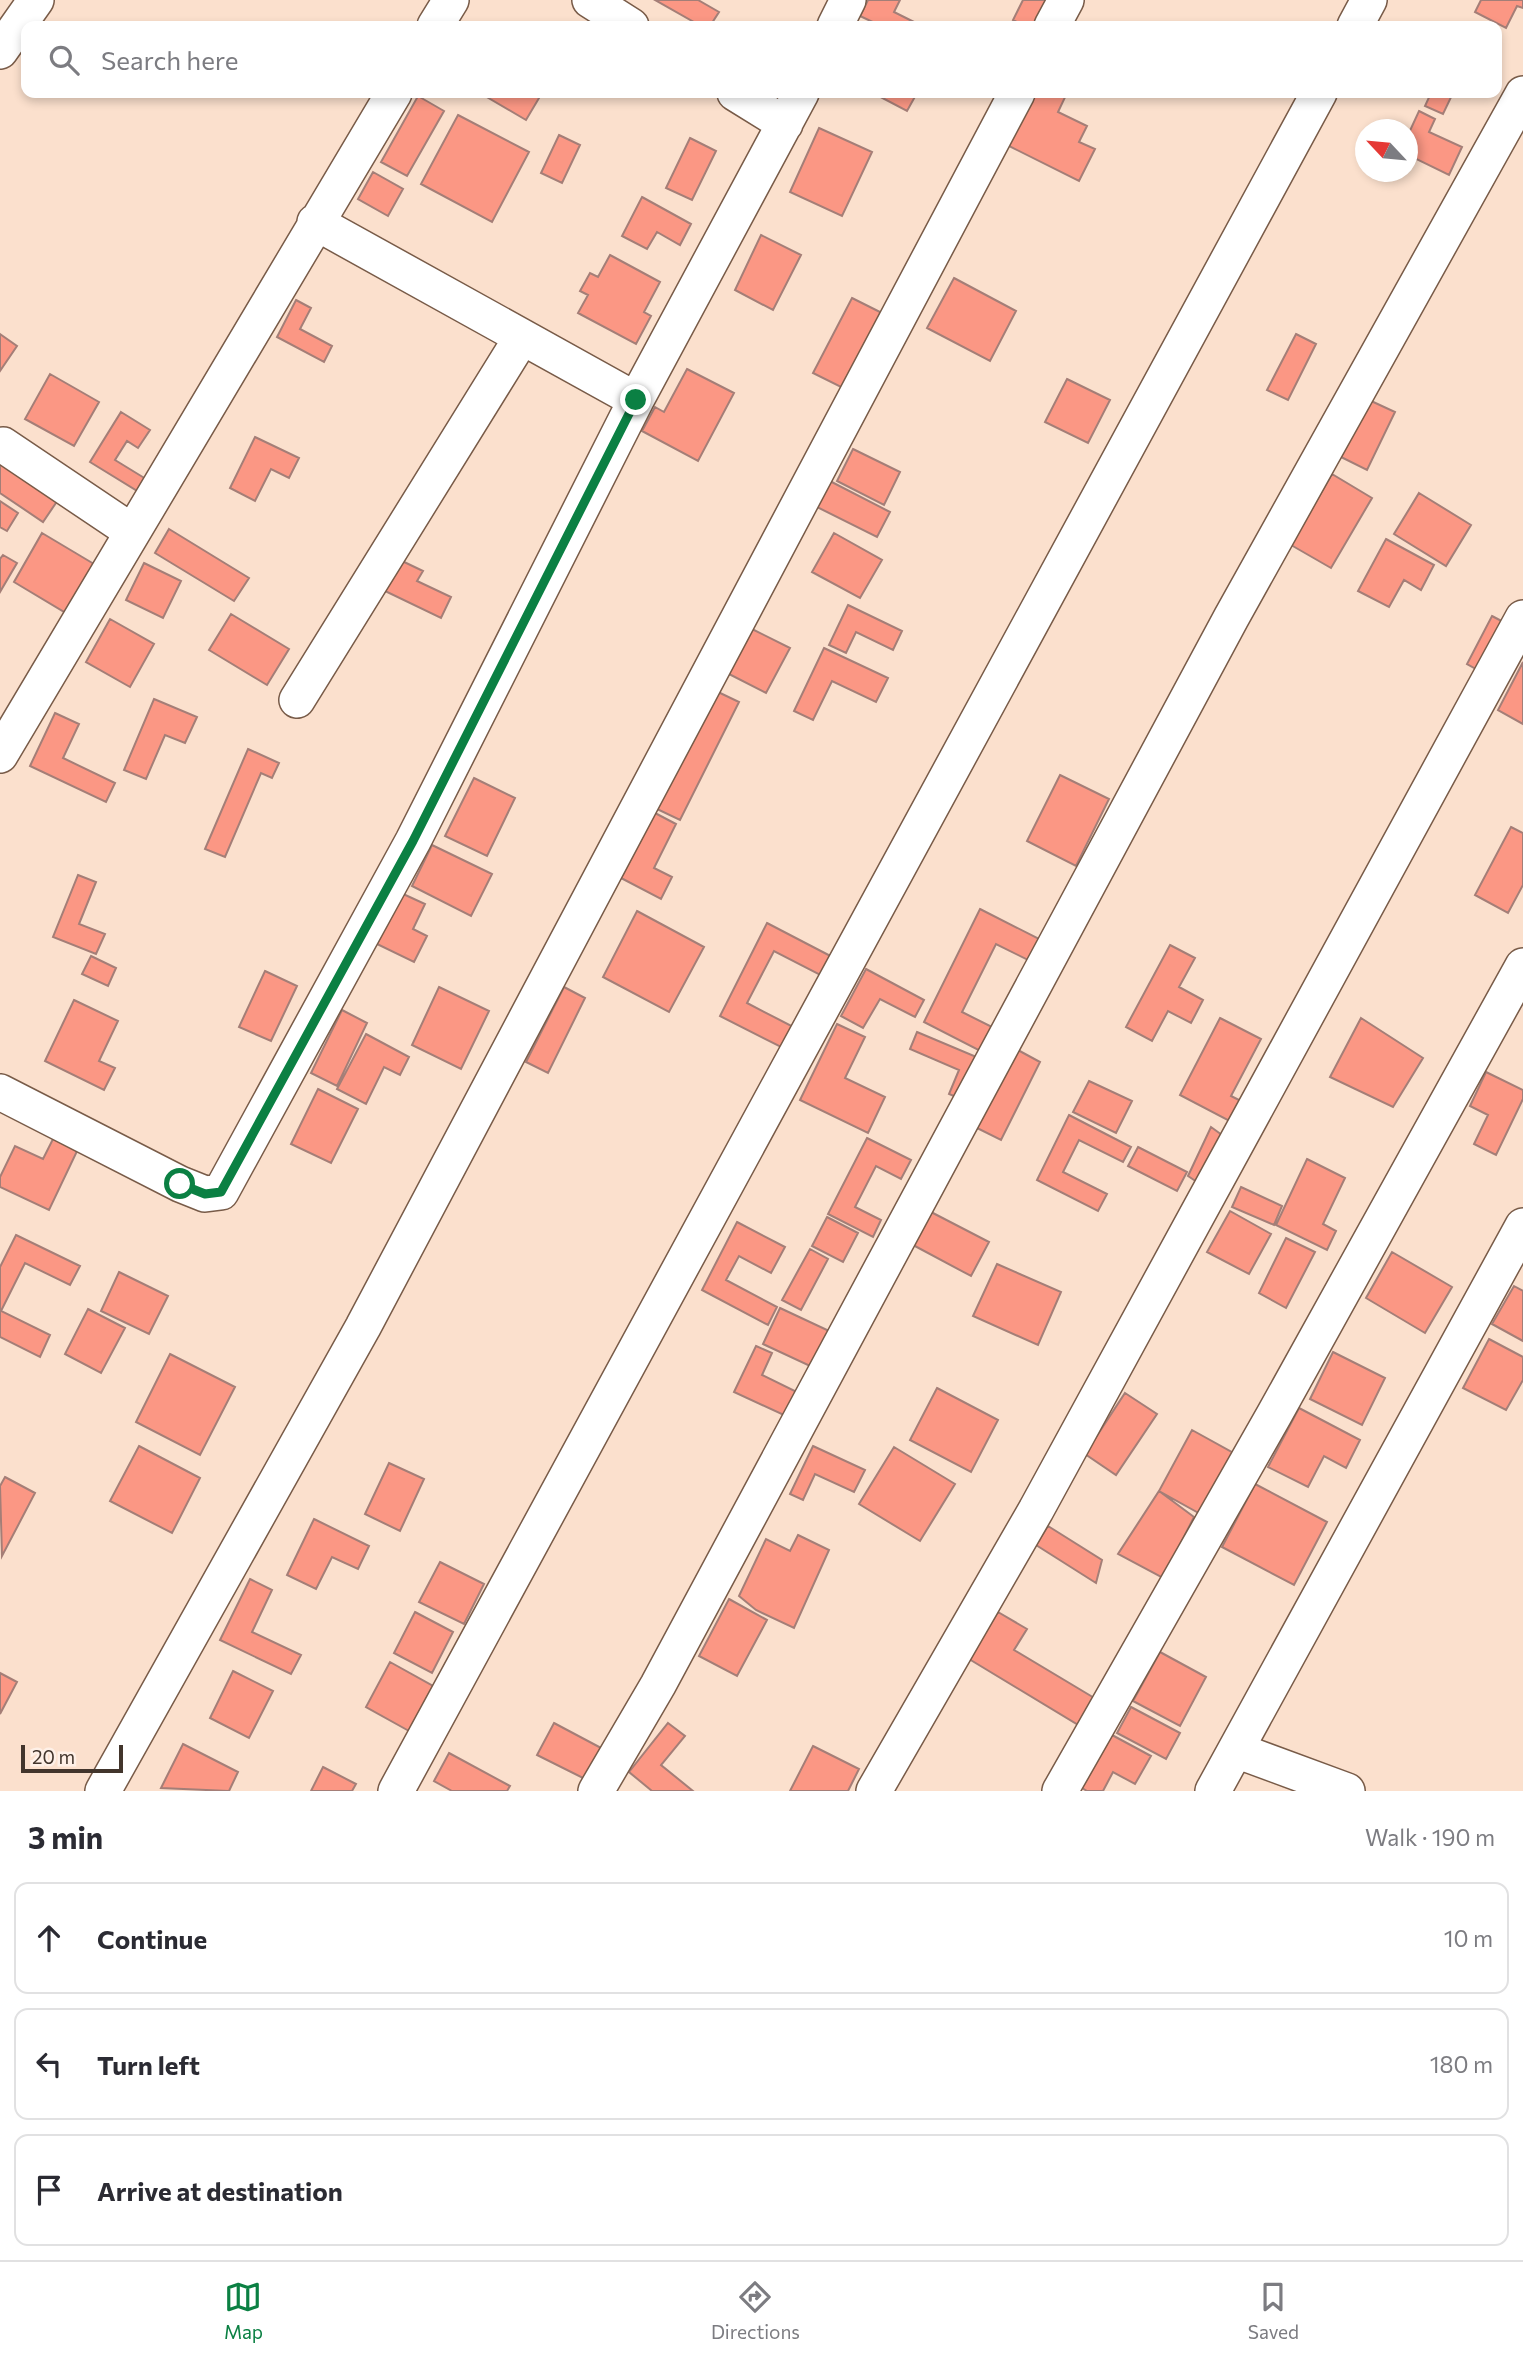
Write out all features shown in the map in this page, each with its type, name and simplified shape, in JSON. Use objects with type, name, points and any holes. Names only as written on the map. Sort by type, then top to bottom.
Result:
[{"type":"street","points":[[21,21],[36,0]]},
{"type":"street","points":[[438,21],[451,0]]},
{"type":"street","points":[[590,0],[623,21]]},
{"type":"street","points":[[838,21],[848,0]]},
{"type":"street","points":[[1055,21],[1066,0]]},
{"type":"street","points":[[1358,21],[1369,0]]},
{"type":"street","points":[[0,51],[21,21]]},
{"type":"street","points":[[596,1791],[665,1673],[1231,618],[1523,94]]},
{"type":"street","points":[[0,754],[10,712],[131,531],[391,98]]},
{"type":"street","points":[[744,98],[785,124]]},
{"type":"street","points":[[0,1092],[180,1184],[205,1194],[221,1192],[413,841],[636,400],[798,98]]},
{"type":"street","points":[[103,1791],[363,1327],[1014,98]]},
{"type":"street","points":[[396,1791],[1316,98]]},
{"type":"street","points":[[315,222],[636,400]]},
{"type":"street","points":[[297,700],[522,337]]},
{"type":"street","points":[[3,445],[131,531]]},
{"type":"street","points":[[874,1791],[1036,1510],[1523,618]]},
{"type":"street","points":[[1060,1791],[1274,1415],[1523,966]]},
{"type":"street","points":[[1213,1791],[1523,1226]]},
{"type":"street","points":[[1236,1750],[1347,1791]]},
{"type":"building","points":[[655,0],[698,0],[719,12],[713,21],[692,21]]},
{"type":"building","points":[[868,0],[900,0],[894,12],[912,21],[870,21],[860,16]]},
{"type":"building","points":[[1023,0],[1051,0],[1040,21],[1013,20]]},
{"type":"building","points":[[1481,0],[1523,0],[1523,8],[1517,6],[1506,28],[1502,26],[1502,21],[1492,21],[1475,12]]},
{"type":"building","points":[[417,98],[444,111],[407,176],[381,162]]},
{"type":"building","points":[[489,98],[539,98],[526,120]]},
{"type":"building","points":[[882,98],[914,98],[907,111]]},
{"type":"building","points":[[1031,98],[1065,98],[1058,112],[1087,126],[1079,142],[1095,149],[1079,181],[1007,145]]},
{"type":"building","points":[[1429,98],[1451,98],[1443,114],[1425,106]]},
{"type":"building","points":[[1419,111],[1435,119],[1429,132],[1462,147],[1449,175],[1418,160],[1418,119],[1415,119]]},
{"type":"building","points":[[458,115],[529,152],[492,222],[421,184]]},
{"type":"building","points":[[819,128],[872,152],[842,216],[790,192]]},
{"type":"building","points":[[559,135],[580,145],[562,183],[541,173]]},
{"type":"building","points":[[690,138],[716,151],[692,200],[666,188]]},
{"type":"building","points":[[373,172],[403,189],[388,216],[358,199]]},
{"type":"building","points":[[642,197],[691,224],[680,245],[657,232],[647,249],[622,236]]},
{"type":"building","points":[[761,235],[801,255],[773,310],[735,290]]},
{"type":"building","points":[[610,255],[660,282],[644,312],[651,316],[636,344],[578,313],[588,295],[580,291],[590,273],[598,277]]},
{"type":"building","points":[[954,278],[1016,311],[990,361],[927,328]]},
{"type":"building","points":[[852,298],[882,313],[843,388],[813,373]]},
{"type":"building","points":[[296,300],[311,308],[300,329],[332,346],[324,362],[277,337]]},
{"type":"building","points":[[0,334],[17,346],[0,371]]},
{"type":"building","points":[[1296,334],[1316,344],[1288,400],[1267,390]]},
{"type":"building","points":[[687,369],[734,393],[698,461],[642,431],[655,407],[664,412]]},
{"type":"building","points":[[50,374],[99,402],[74,446],[25,419]]},
{"type":"building","points":[[1067,379],[1110,400],[1088,443],[1045,422]]},
{"type":"building","points":[[1369,400],[1395,412],[1367,470],[1341,457]]},
{"type":"building","points":[[121,412],[150,430],[138,448],[127,441],[115,460],[146,479],[139,492],[90,462]]},
{"type":"building","points":[[255,437],[299,458],[289,478],[271,469],[255,501],[230,488]]},
{"type":"building","points":[[853,449],[900,472],[884,505],[837,481]]},
{"type":"building","points":[[4,459],[60,497],[43,522],[0,493],[0,465]]},
{"type":"building","points":[[1332,474],[1372,498],[1331,568],[1291,545]]},
{"type":"building","points":[[824,478],[890,512],[877,537],[811,504]]},
{"type":"building","points":[[1419,493],[1471,525],[1446,566],[1394,534]]},
{"type":"building","points":[[0,501],[18,513],[7,531],[0,527]]},
{"type":"building","points":[[169,529],[249,578],[234,601],[155,553]]},
{"type":"building","points":[[42,533],[94,564],[66,613],[14,582]]},
{"type":"building","points":[[834,533],[882,560],[860,598],[812,572]]},
{"type":"building","points":[[1386,539],[1434,565],[1421,590],[1404,580],[1389,607],[1358,591]]},
{"type":"building","points":[[3,555],[17,563],[0,592],[0,559]]},
{"type":"building","points":[[400,560],[423,571],[417,581],[451,597],[441,618],[385,591]]},
{"type":"building","points":[[144,563],[181,581],[163,618],[126,600]]},
{"type":"building","points":[[848,605],[902,631],[893,650],[856,632],[846,653],[829,645]]},
{"type":"building","points":[[231,614],[289,649],[267,685],[209,650]]},
{"type":"building","points":[[1492,616],[1511,626],[1485,674],[1467,664]]},
{"type":"building","points":[[110,619],[154,644],[130,687],[86,662]]},
{"type":"building","points":[[750,628],[790,648],[766,693],[727,673]]},
{"type":"building","points":[[824,648],[888,678],[876,702],[832,681],[813,720],[794,711]]},
{"type":"building","points":[[1523,662],[1523,724],[1498,710]]},
{"type":"building","points":[[716,691],[739,702],[680,820],[657,809]]},
{"type":"building","points":[[154,699],[197,717],[185,743],[165,735],[146,779],[124,770]]},
{"type":"building","points":[[55,713],[79,724],[63,758],[115,783],[106,802],[30,766]]},
{"type":"building","points":[[248,749],[279,763],[272,778],[261,773],[225,857],[205,849]]},
{"type":"building","points":[[1060,775],[1109,799],[1076,866],[1027,841]]},
{"type":"building","points":[[474,778],[515,798],[487,856],[445,836]]},
{"type":"building","points":[[655,813],[676,824],[654,868],[672,877],[661,899],[621,878]]},
{"type":"building","points":[[1511,827],[1523,833],[1523,885],[1508,913],[1475,895]]},
{"type":"building","points":[[432,845],[492,874],[471,916],[412,886]]},
{"type":"building","points":[[78,875],[96,882],[79,924],[105,934],[96,954],[53,937]]},
{"type":"building","points":[[401,893],[425,904],[413,929],[427,936],[414,962],[377,944]]},
{"type":"building","points":[[980,909],[1051,945],[1040,966],[996,944],[962,1012],[1006,1034],[994,1058],[924,1022]]},
{"type":"building","points":[[637,911],[704,947],[669,1012],[603,977]]},
{"type":"building","points":[[767,923],[842,962],[832,981],[774,951],[747,1003],[805,1033],[795,1054],[720,1016]]},
{"type":"building","points":[[1170,945],[1195,958],[1179,987],[1203,1000],[1191,1023],[1168,1011],[1152,1041],[1126,1027]]},
{"type":"building","points":[[91,956],[116,968],[108,986],[82,974]]},
{"type":"building","points":[[866,969],[924,1000],[915,1017],[880,999],[863,1028],[841,1016]]},
{"type":"building","points":[[265,971],[297,986],[271,1041],[239,1027]]},
{"type":"building","points":[[439,987],[489,1011],[461,1069],[412,1045]]},
{"type":"building","points":[[564,987],[585,998],[548,1073],[526,1062]]},
{"type":"building","points":[[74,1000],[118,1021],[99,1061],[115,1068],[104,1090],[45,1061]]},
{"type":"building","points":[[342,1010],[367,1023],[337,1086],[311,1073]]},
{"type":"building","points":[[1220,1018],[1261,1039],[1231,1096],[1249,1105],[1239,1126],[1180,1095]]},
{"type":"building","points":[[1361,1018],[1423,1058],[1393,1107],[1330,1077]]},
{"type":"building","points":[[837,1024],[865,1037],[845,1078],[885,1097],[868,1133],[800,1100]]},
{"type":"building","points":[[917,1032],[986,1061],[968,1102],[949,1094],[959,1070],[910,1049]]},
{"type":"building","points":[[366,1034],[409,1057],[400,1075],[384,1067],[366,1104],[337,1089]]},
{"type":"building","points":[[1016,1049],[1040,1062],[1001,1140],[977,1128]]},
{"type":"building","points":[[1486,1072],[1523,1090],[1523,1099],[1496,1155],[1474,1144],[1488,1115],[1470,1106]]},
{"type":"building","points":[[1089,1081],[1132,1101],[1116,1133],[1073,1112]]},
{"type":"building","points":[[318,1089],[358,1109],[331,1163],[291,1144]]},
{"type":"building","points":[[1069,1115],[1131,1147],[1123,1162],[1079,1140],[1063,1172],[1107,1194],[1098,1211],[1037,1180]]},
{"type":"building","points":[[1211,1127],[1222,1135],[1200,1184],[1188,1176]]},
{"type":"building","points":[[55,1135],[79,1147],[49,1210],[0,1187],[0,1177],[15,1146],[43,1159]]},
{"type":"building","points":[[867,1138],[911,1160],[901,1179],[876,1166],[855,1207],[881,1220],[873,1237],[828,1214]]},
{"type":"building","points":[[1138,1147],[1187,1172],[1177,1191],[1128,1166]]},
{"type":"building","points":[[1307,1159],[1345,1178],[1323,1224],[1336,1231],[1327,1250],[1276,1225]]},
{"type":"building","points":[[1241,1187],[1282,1206],[1274,1225],[1232,1207]]},
{"type":"building","points":[[1230,1211],[1271,1234],[1249,1274],[1207,1252]]},
{"type":"building","points":[[931,1212],[989,1242],[971,1276],[913,1245]]},
{"type":"building","points":[[827,1217],[858,1233],[843,1262],[812,1246]]},
{"type":"building","points":[[737,1222],[785,1247],[771,1273],[739,1256],[726,1280],[777,1307],[768,1325],[702,1290]]},
{"type":"building","points":[[16,1235],[80,1266],[70,1285],[25,1263],[1,1311],[50,1335],[40,1357],[0,1337],[0,1267]]},
{"type":"building","points":[[1286,1238],[1315,1252],[1286,1308],[1259,1293]]},
{"type":"building","points":[[810,1249],[828,1259],[801,1310],[782,1300]]},
{"type":"building","points":[[1392,1252],[1452,1287],[1425,1333],[1366,1298]]},
{"type":"building","points":[[997,1264],[1061,1292],[1038,1345],[973,1316]]},
{"type":"building","points":[[119,1272],[168,1296],[149,1334],[101,1311]]},
{"type":"building","points":[[1514,1286],[1523,1291],[1523,1341],[1492,1324]]},
{"type":"building","points":[[780,1308],[842,1337],[825,1373],[763,1344]]},
{"type":"building","points":[[88,1309],[125,1328],[101,1373],[65,1354]]},
{"type":"building","points":[[1489,1339],[1523,1357],[1523,1380],[1506,1410],[1463,1388]]},
{"type":"building","points":[[756,1346],[772,1353],[762,1375],[811,1399],[799,1422],[734,1392]]},
{"type":"building","points":[[1333,1352],[1385,1378],[1362,1425],[1310,1399]]},
{"type":"building","points":[[170,1354],[235,1387],[200,1455],[136,1422]]},
{"type":"building","points":[[937,1388],[998,1420],[971,1472],[910,1440]]},
{"type":"building","points":[[1125,1393],[1157,1414],[1116,1475],[1085,1454]]},
{"type":"building","points":[[1299,1408],[1360,1440],[1346,1468],[1324,1456],[1308,1487],[1268,1467]]},
{"type":"building","points":[[1192,1430],[1237,1455],[1204,1516],[1159,1491]]},
{"type":"building","points":[[139,1446],[200,1478],[172,1533],[110,1501]]},
{"type":"building","points":[[813,1446],[865,1470],[854,1492],[815,1474],[803,1500],[790,1494]]},
{"type":"building","points":[[894,1447],[955,1484],[920,1541],[859,1504]]},
{"type":"building","points":[[389,1463],[424,1479],[400,1531],[365,1514]]},
{"type":"building","points":[[5,1477],[35,1493],[2,1556],[0,1486]]},
{"type":"building","points":[[1255,1484],[1327,1522],[1294,1585],[1222,1547]]},
{"type":"building","points":[[1159,1491],[1194,1517],[1163,1578],[1118,1554]]},
{"type":"building","points":[[314,1519],[369,1546],[358,1569],[332,1557],[316,1589],[287,1575]]},
{"type":"building","points":[[1048,1526],[1102,1560],[1096,1583],[1036,1545]]},
{"type":"building","points":[[798,1535],[829,1550],[794,1628],[756,1610],[739,1596],[766,1539],[790,1551]]},
{"type":"building","points":[[440,1562],[484,1584],[464,1624],[419,1602]]},
{"type":"building","points":[[250,1579],[272,1590],[252,1632],[301,1655],[291,1674],[220,1640]]},
{"type":"building","points":[[729,1599],[767,1620],[737,1676],[699,1656]]},
{"type":"building","points":[[415,1612],[453,1632],[432,1673],[394,1653]]},
{"type":"building","points":[[998,1612],[1027,1629],[1014,1650],[1106,1705],[1090,1732],[969,1659]]},
{"type":"building","points":[[1160,1652],[1206,1677],[1180,1726],[1133,1701]]},
{"type":"building","points":[[390,1662],[433,1686],[409,1731],[366,1707]]},
{"type":"building","points":[[233,1671],[273,1691],[249,1738],[210,1718]]},
{"type":"building","points":[[0,1673],[17,1682],[0,1714]]},
{"type":"building","points":[[1131,1707],[1180,1733],[1166,1759],[1117,1733]]},
{"type":"building","points":[[554,1723],[603,1749],[587,1780],[537,1755]]},
{"type":"building","points":[[668,1723],[685,1736],[661,1765],[693,1791],[652,1791],[629,1772]]},
{"type":"building","points":[[1112,1735],[1151,1756],[1135,1784],[1113,1772],[1103,1791],[1087,1791],[1082,1788]]},
{"type":"building","points":[[183,1744],[238,1772],[229,1791],[161,1788]]},
{"type":"building","points":[[813,1746],[859,1769],[848,1791],[790,1791]]},
{"type":"building","points":[[449,1753],[510,1786],[507,1791],[452,1791],[434,1781]]},
{"type":"building","points":[[323,1767],[356,1784],[352,1791],[311,1791]]},
{"type":"route","points":[[180,1184],[205,1194],[221,1192],[413,841],[636,400]]}]
